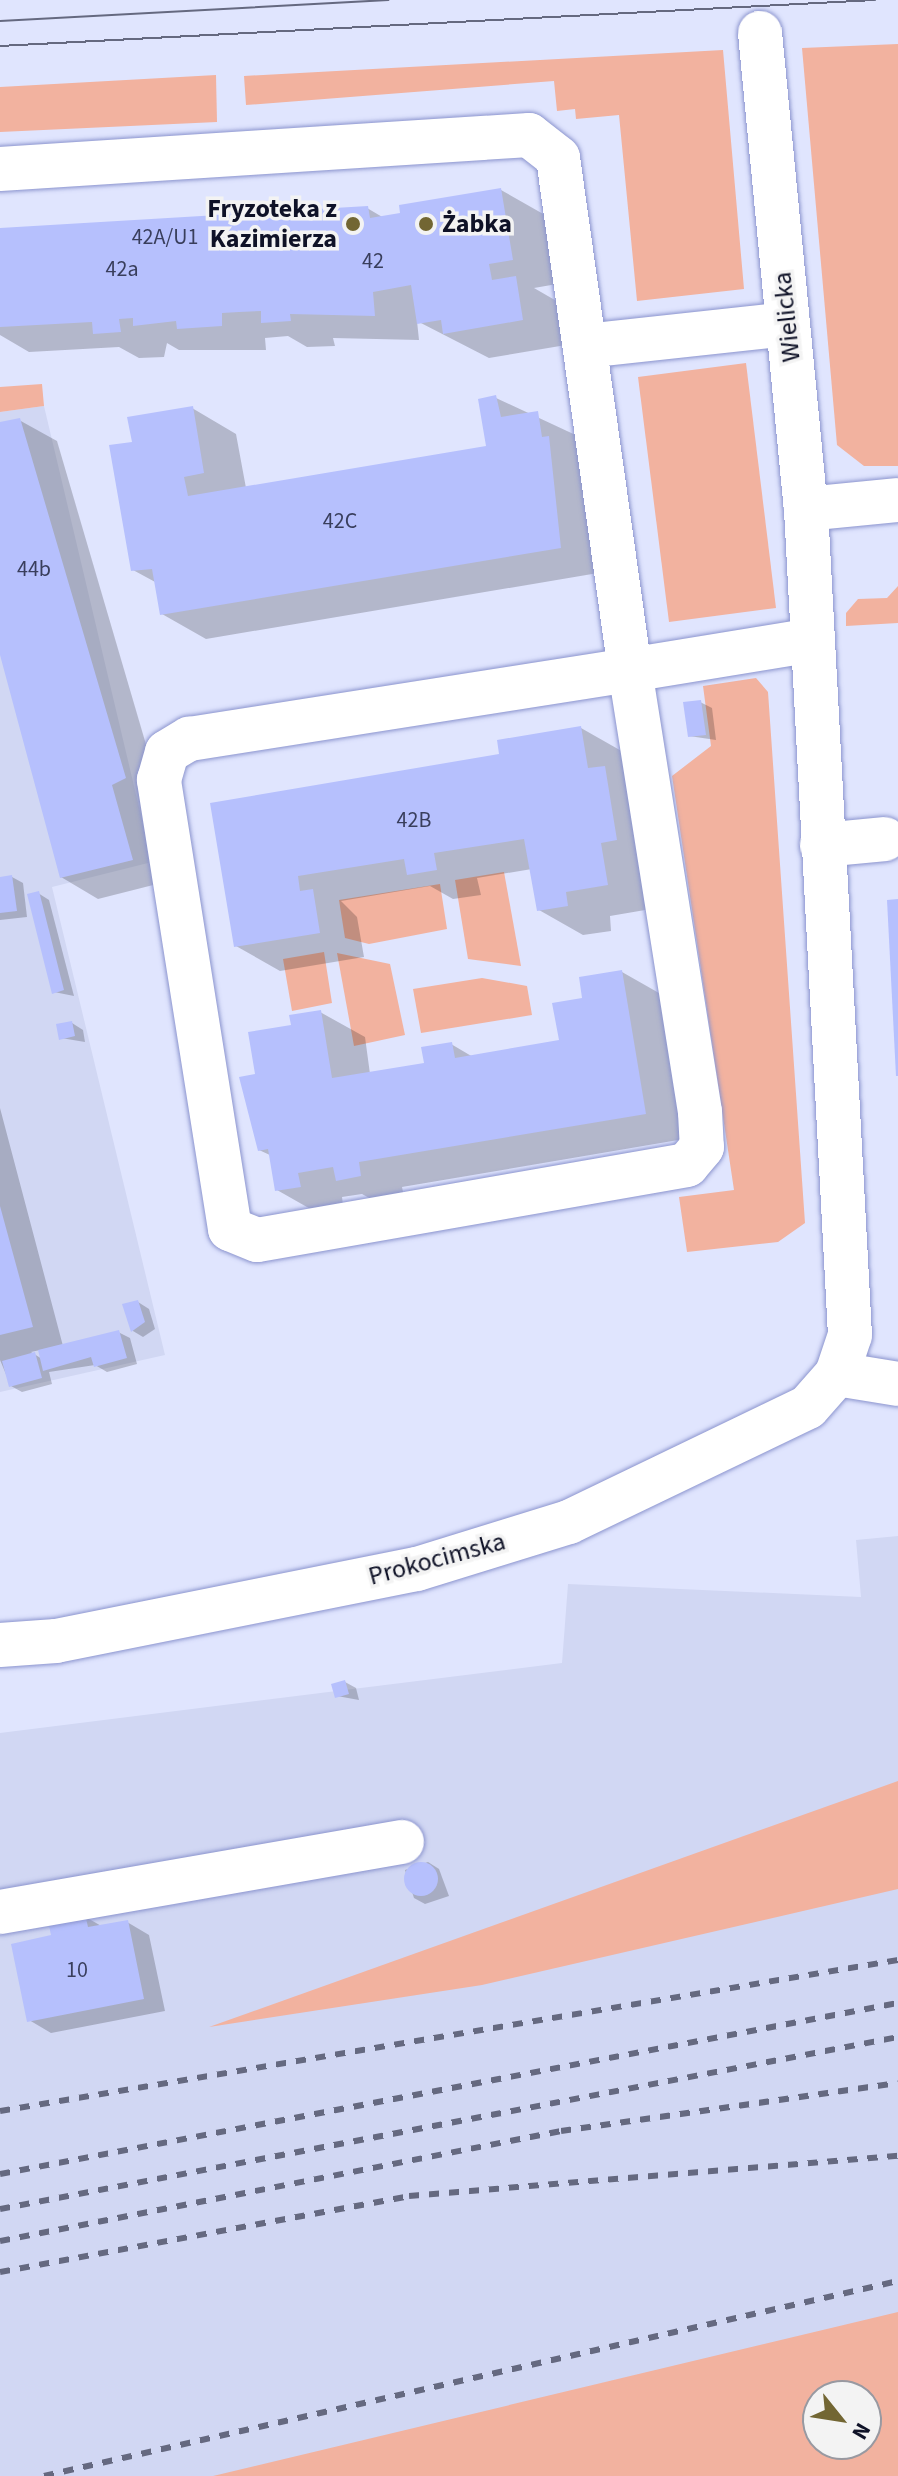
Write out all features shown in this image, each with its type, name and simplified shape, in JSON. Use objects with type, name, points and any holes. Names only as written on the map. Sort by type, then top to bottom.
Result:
[{"type":"street","name":"Wielicka","points":[[761,45],[806,509],[807,641],[850,1335],[837,1374]]},
{"type":"street","points":[[0,169],[529,135],[558,158],[630,670],[702,1147],[687,1165],[257,1240],[230,1229],[159,780],[167,752],[189,739],[630,670],[807,641]]},
{"type":"street","points":[[585,346],[788,324]]},
{"type":"street","points":[[806,509],[898,500]]},
{"type":"street","points":[[822,845],[885,839]]},
{"type":"street","points":[[837,1374],[898,1384]]},
{"type":"street","name":"Prokocimska","points":[[0,1645],[56,1641],[417,1569],[569,1522],[808,1407],[837,1374]]},
{"type":"street","points":[[0,1912],[402,1842]]},
{"type":"shaded area","points":[[898,44],[898,466],[864,466],[837,445],[802,48]]},
{"type":"shaded area","points":[[723,50],[744,289],[637,301],[619,115],[576,119],[575,109],[557,111],[554,81],[246,105],[244,76]]},
{"type":"shaded area","points":[[216,75],[217,122],[0,132],[0,87]]},
{"type":"shaded area","points":[[746,363],[776,608],[669,622],[638,377]]},
{"type":"shaded area","points":[[42,384],[44,406],[0,412],[0,387]]},
{"type":"shaded area","points":[[44,406],[152,862],[52,887],[165,1355],[0,1392],[0,412]]},
{"type":"shaded area","points":[[898,586],[898,623],[846,626],[846,613],[858,599],[887,598]]},
{"type":"shaded area","points":[[756,678],[768,692],[805,1223],[778,1242],[687,1252],[679,1197],[734,1190],[672,776],[711,746],[703,686]]},
{"type":"shaded area","points":[[504,872],[521,966],[468,959],[455,880]]},
{"type":"shaded area","points":[[440,884],[447,929],[369,944],[345,938],[339,900]]},
{"type":"shaded area","points":[[324,952],[332,1003],[292,1011],[283,959]]},
{"type":"shaded area","points":[[337,953],[390,964],[405,1035],[354,1046]]},
{"type":"shaded area","points":[[482,978],[527,986],[532,1015],[421,1033],[413,989]]},
{"type":"shaded area","points":[[898,1536],[898,2476],[0,2476],[0,1733],[562,1663],[568,1584],[861,1597],[856,1540]]},
{"type":"shaded area","points":[[898,1781],[898,1889],[482,1985],[209,2027]]},
{"type":"shaded area","points":[[898,2312],[898,2476],[213,2476]]},
{"type":"building","points":[[501,188],[513,260],[489,264],[492,280],[516,276],[523,320],[443,334],[441,320],[417,324],[411,285],[373,292],[375,316],[290,314],[291,321],[261,323],[261,311],[222,313],[222,326],[177,329],[176,321],[133,326],[133,318],[119,319],[121,332],[93,334],[92,322],[0,327],[0,228],[368,206],[370,218],[400,213],[399,205]]},
{"type":"building","points":[[496,395],[501,417],[538,411],[542,437],[549,436],[561,548],[160,615],[152,569],[131,571],[109,445],[132,442],[127,417],[193,406],[204,473],[184,477],[188,496],[486,446],[478,399]]},
{"type":"building","points":[[20,418],[126,778],[112,785],[133,860],[60,878],[0,655],[0,422]]},
{"type":"building","points":[[701,700],[706,735],[688,737],[683,702]]},
{"type":"building","points":[[581,726],[588,768],[605,766],[617,840],[601,843],[608,885],[566,892],[568,906],[537,911],[524,839],[434,853],[437,870],[407,875],[404,859],[298,876],[300,891],[313,889],[320,933],[234,947],[210,803],[499,754],[497,740]]},
{"type":"building","points":[[12,875],[17,911],[0,913],[0,877]]},
{"type":"building","points":[[39,891],[64,990],[52,994],[27,894]]},
{"type":"building","points":[[898,899],[898,1076],[896,1076],[887,900]]},
{"type":"building","points":[[622,970],[646,1114],[359,1162],[361,1176],[336,1181],[333,1167],[298,1173],[301,1187],[275,1191],[268,1149],[258,1151],[239,1077],[255,1074],[248,1032],[291,1025],[289,1015],[321,1010],[332,1078],[424,1063],[421,1047],[452,1042],[455,1058],[559,1040],[552,1003],[582,998],[579,977]]},
{"type":"building","points":[[72,1021],[75,1036],[59,1040],[56,1024]]},
{"type":"building","points":[[0,1206],[33,1327],[0,1335]]},
{"type":"building","points":[[138,1300],[145,1322],[131,1332],[122,1304]]},
{"type":"building","points":[[119,1330],[127,1358],[94,1367],[91,1357],[43,1371],[38,1350]]},
{"type":"building","points":[[35,1352],[42,1378],[9,1387],[2,1361]]},
{"type":"building","points":[[345,1680],[349,1694],[335,1698],[331,1684]]},
{"type":"building","points":[[421,1862],[433,1867],[438,1879],[433,1891],[421,1896],[409,1891],[404,1879],[409,1867]]},
{"type":"building","points":[[85,1914],[88,1927],[128,1920],[144,1999],[27,2022],[11,1944],[51,1935],[48,1921]]},
{"type":"tram line","points":[[0,21],[388,0]]},
{"type":"tram line","points":[[0,46],[875,0]]},
{"type":"railway","points":[[0,2111],[898,1960]]},
{"type":"railway","points":[[0,2174],[898,2003]]},
{"type":"railway","points":[[0,2209],[898,2037]]},
{"type":"railway","points":[[0,2241],[561,2131],[898,2083]]},
{"type":"railway","points":[[0,2272],[409,2196],[898,2156]]},
{"type":"railway","points":[[44,2476],[898,2281]]},
{"type":"place","name":"Fryzoteka z Kazimierza","points":[[353,224]]},
{"type":"place","name":"Żabka","points":[[426,224]]}]
